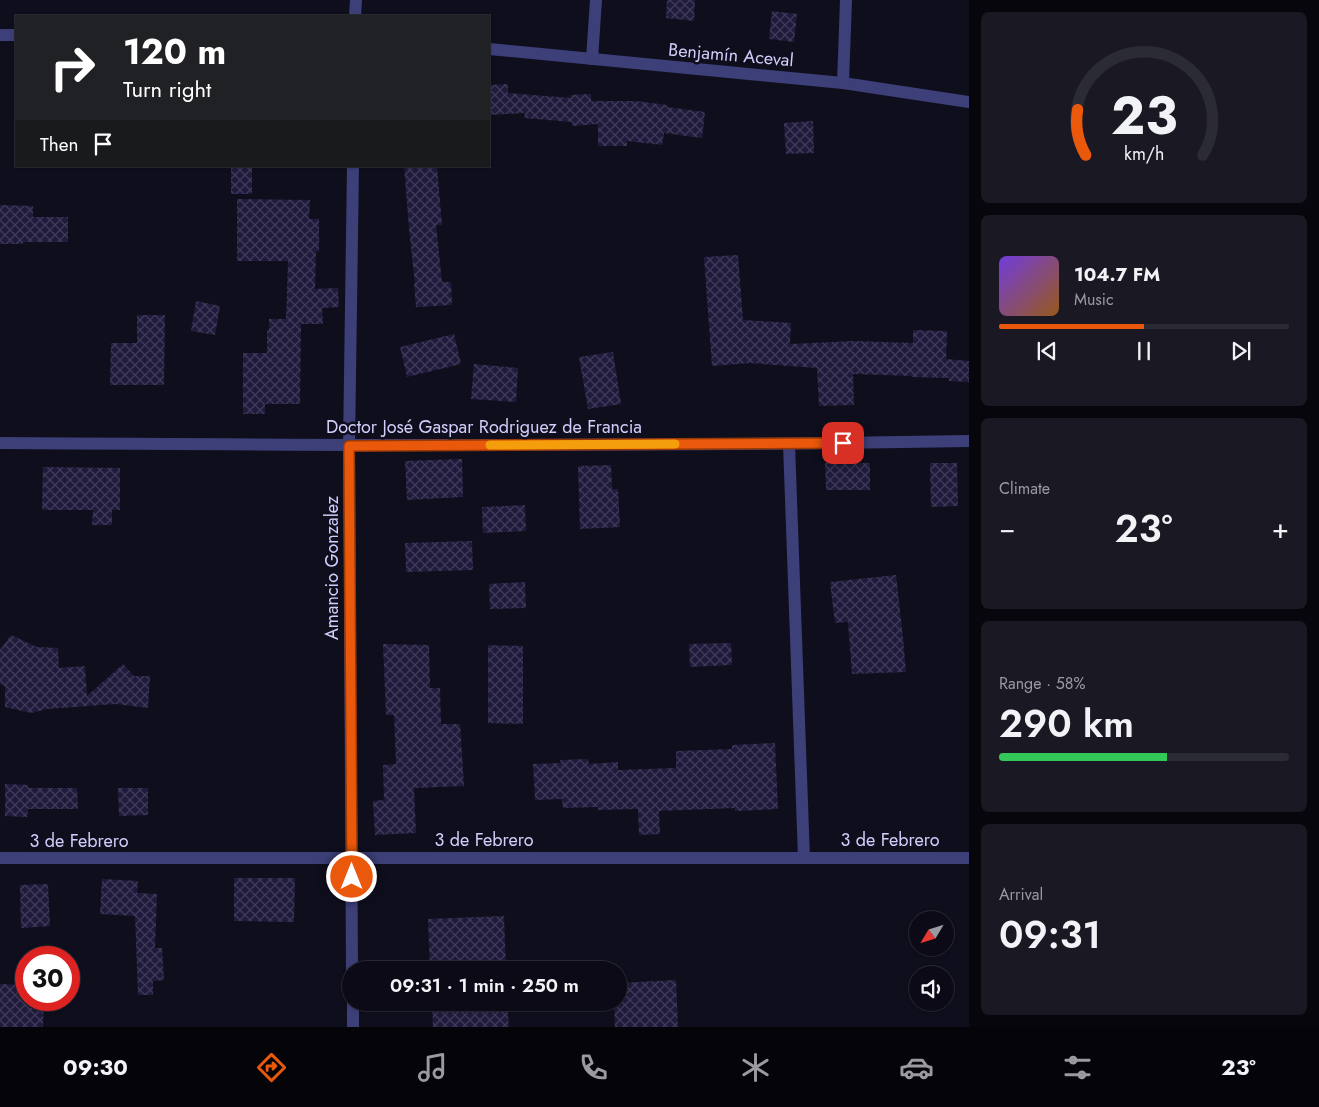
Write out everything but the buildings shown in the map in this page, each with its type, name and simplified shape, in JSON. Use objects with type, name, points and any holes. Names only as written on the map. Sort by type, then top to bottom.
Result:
[{"type":"street","points":[[356,0],[356,15]]},
{"type":"street","points":[[592,59],[596,0]]},
{"type":"street","points":[[843,83],[846,0]]},
{"type":"street","points":[[0,34],[15,35]]},
{"type":"street","name":"Benjamín Aceval","points":[[490,49],[843,83],[969,102]]},
{"type":"street","name":"Amancio Gonzalez","points":[[352,961],[349,446],[353,167]]},
{"type":"street","name":"Doctor José Gaspar Rodriguez de Francia","points":[[0,444],[349,446],[789,444],[969,441]]},
{"type":"street","points":[[789,444],[804,858]]},
{"type":"street","name":"3 de Febrero","points":[[0,858],[969,858]]},
{"type":"street","points":[[352,1011],[353,1027]]},
{"type":"slow traffic","points":[[490,445],[675,444]]},
{"type":"route","points":[[352,877],[349,446],[843,443]]}]
